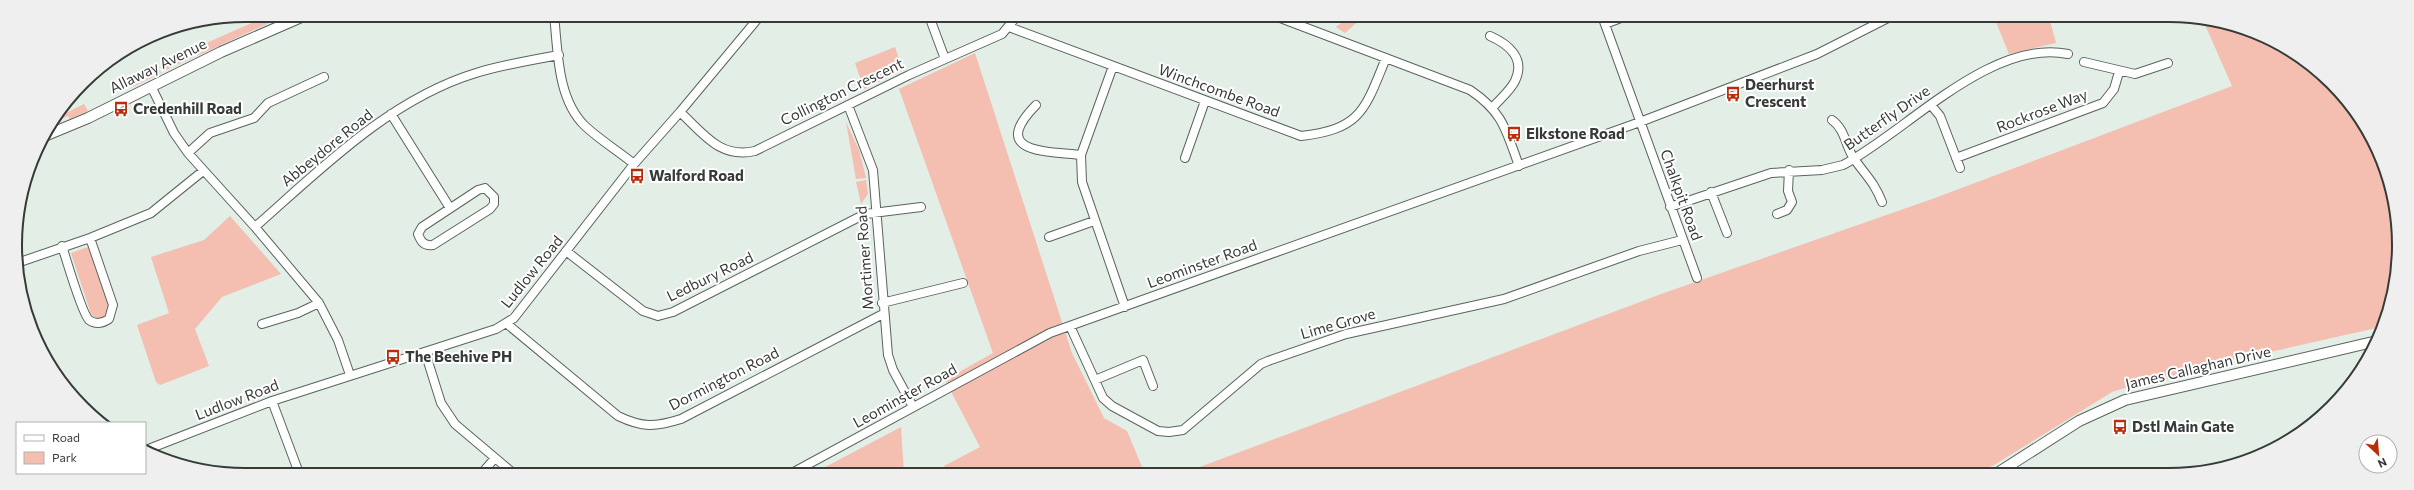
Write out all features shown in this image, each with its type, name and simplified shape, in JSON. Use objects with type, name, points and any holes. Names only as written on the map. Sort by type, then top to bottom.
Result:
[{"type":"street","name":"Allaway Avenue","points":[[51,134],[88,118],[222,52],[290,22]]},
{"type":"street","points":[[555,22],[565,93],[574,113],[585,126],[634,164]]},
{"type":"street","name":"Ludlow Road","points":[[152,448],[272,401],[496,329],[514,318],[634,164],[680,112],[755,22]]},
{"type":"street","points":[[931,22],[945,59]]},
{"type":"street","name":"Collington Crescent","points":[[680,112],[721,149],[744,153],[755,151],[945,59],[1002,34],[1013,22]]},
{"type":"street","points":[[1291,22],[1470,90],[1493,107],[1504,125],[1519,166]]},
{"type":"street","name":"Chalkpit Road","points":[[1604,22],[1697,278]]},
{"type":"street","points":[[1640,122],[1817,54],[1880,22]]},
{"type":"street","name":"Winchcombe Road","points":[[1010,27],[1205,102],[1301,136],[1326,133],[1350,122],[1366,107],[1386,58]]},
{"type":"street","points":[[1490,36],[1506,43],[1514,52],[1517,64],[1516,80],[1493,107]]},
{"type":"street","name":"Butterfly Drive","points":[[1670,207],[1771,173],[1789,170],[1822,170],[1843,165],[1972,78],[2014,59],[2054,51],[2068,54]]},
{"type":"street","name":"Abbeydore Road","points":[[255,227],[356,138],[391,114],[442,87],[475,73],[559,55]]},
{"type":"street","points":[[2084,62],[2120,72],[2135,74],[2168,63]]},
{"type":"street","points":[[1113,66],[1081,155],[1082,182],[1094,221],[1125,307]]},
{"type":"street","name":"Rockrose Way","points":[[1956,158],[2103,103],[2114,89],[2120,72]]},
{"type":"street","points":[[188,153],[210,133],[254,118],[268,103],[324,77]]},
{"type":"street","points":[[151,86],[174,133],[188,153],[255,227],[319,303],[338,340],[350,375]]},
{"type":"street","points":[[1185,158],[1205,102]]},
{"type":"street","name":"Mortimer Road","points":[[848,105],[873,170],[882,303],[888,355],[893,370],[913,407]]},
{"type":"street","points":[[1036,105],[1021,122],[1018,133],[1020,142],[1028,149],[1081,155]]},
{"type":"street","points":[[1931,105],[1940,116],[1960,168]]},
{"type":"street","points":[[391,114],[450,208]]},
{"type":"street","points":[[1832,120],[1839,125],[1854,159],[1875,185],[1882,202]]},
{"type":"street","name":"Leominster Road","points":[[803,468],[1050,333],[1640,122]]},
{"type":"street","points":[[1777,214],[1787,210],[1792,202],[1788,191],[1789,170]]},
{"type":"street","points":[[22,261],[62,246],[90,238],[151,213],[203,171]]},
{"type":"street","points":[[485,188],[494,198],[494,204],[490,209],[433,245],[426,246],[422,243],[418,234],[422,227],[450,208],[485,188]]},
{"type":"street","points":[[1712,192],[1727,233]]},
{"type":"street","name":"Ledbury Road","points":[[566,251],[643,311],[658,316],[673,312],[865,214],[875,214],[921,207]]},
{"type":"street","points":[[1049,237],[1094,221]]},
{"type":"street","points":[[62,246],[86,316],[96,323],[103,323],[110,319],[114,305],[90,238]]},
{"type":"street","name":"Lime Grove","points":[[1070,326],[1103,398],[1112,406],[1144,424],[1158,431],[1169,432],[1183,430],[1261,364],[1268,361],[1346,334],[1504,299],[1639,251],[1682,240]]},
{"type":"street","points":[[882,303],[963,283]]},
{"type":"street","points":[[262,324],[298,313],[319,303]]},
{"type":"street","name":"Dormington Road","points":[[506,323],[618,416],[636,424],[647,426],[660,425],[681,419],[883,314]]},
{"type":"street","name":"James Callaghan Drive","points":[[2006,468],[2080,421],[2125,400],[2169,388],[2370,343]]},
{"type":"street","points":[[425,352],[445,409],[464,434],[507,468]]},
{"type":"street","points":[[1095,380],[1143,360],[1153,386]]},
{"type":"street","points":[[272,401],[297,468]]},
{"type":"street","points":[[486,468],[495,458]]},
{"type":"green space","points":[[254,22],[269,22],[197,56],[193,49]]},
{"type":"green space","points":[[1342,22],[1357,22],[1345,33],[1336,27]]},
{"type":"green space","points":[[1996,22],[2050,22],[2056,43],[2009,54]]},
{"type":"green space","points":[[2205,25],[2241,34],[2268,45],[2305,68],[2337,98],[2362,134],[2369,146],[2380,173],[2388,201],[2392,230],[2392,260],[2388,289],[2376,328],[2252,356],[2242,353],[2234,360],[2194,366],[2189,373],[2147,386],[2138,384],[2112,392],[1987,468],[1197,468],[1664,293],[1935,198],[2232,86]]},
{"type":"green space","points":[[895,47],[903,70],[864,89],[855,63]]},
{"type":"green space","points":[[191,51],[194,57],[164,71],[161,65]]},
{"type":"green space","points":[[975,53],[1072,353],[1104,418],[1127,431],[1142,468],[945,468],[944,466],[980,447],[945,380],[993,353],[899,89]]},
{"type":"green space","points":[[158,67],[161,73],[133,87],[130,81]]},
{"type":"green space","points":[[84,104],[88,111],[70,119],[68,116],[61,119],[65,114]]},
{"type":"green space","points":[[846,122],[859,150],[866,178],[856,179]]},
{"type":"green space","points":[[866,180],[868,194],[861,204],[856,182]]},
{"type":"green space","points":[[230,216],[281,274],[222,297],[195,329],[209,366],[160,385],[156,382],[137,325],[169,313],[151,257],[204,240]]},
{"type":"green space","points":[[88,247],[110,309],[107,317],[98,320],[91,314],[71,253]]},
{"type":"green space","points":[[901,427],[904,468],[823,468]]},
{"type":"place","name":"Deerhurst Crescent","points":[[1733,94]]},
{"type":"place","name":"Credenhill Road","points":[[121,109]]},
{"type":"place","name":"Elkstone Road","points":[[1514,134]]},
{"type":"place","name":"Walford Road","points":[[637,176]]},
{"type":"place","name":"The Beehive PH","points":[[393,357]]},
{"type":"place","name":"Dstl Main Gate","points":[[2120,427]]}]
